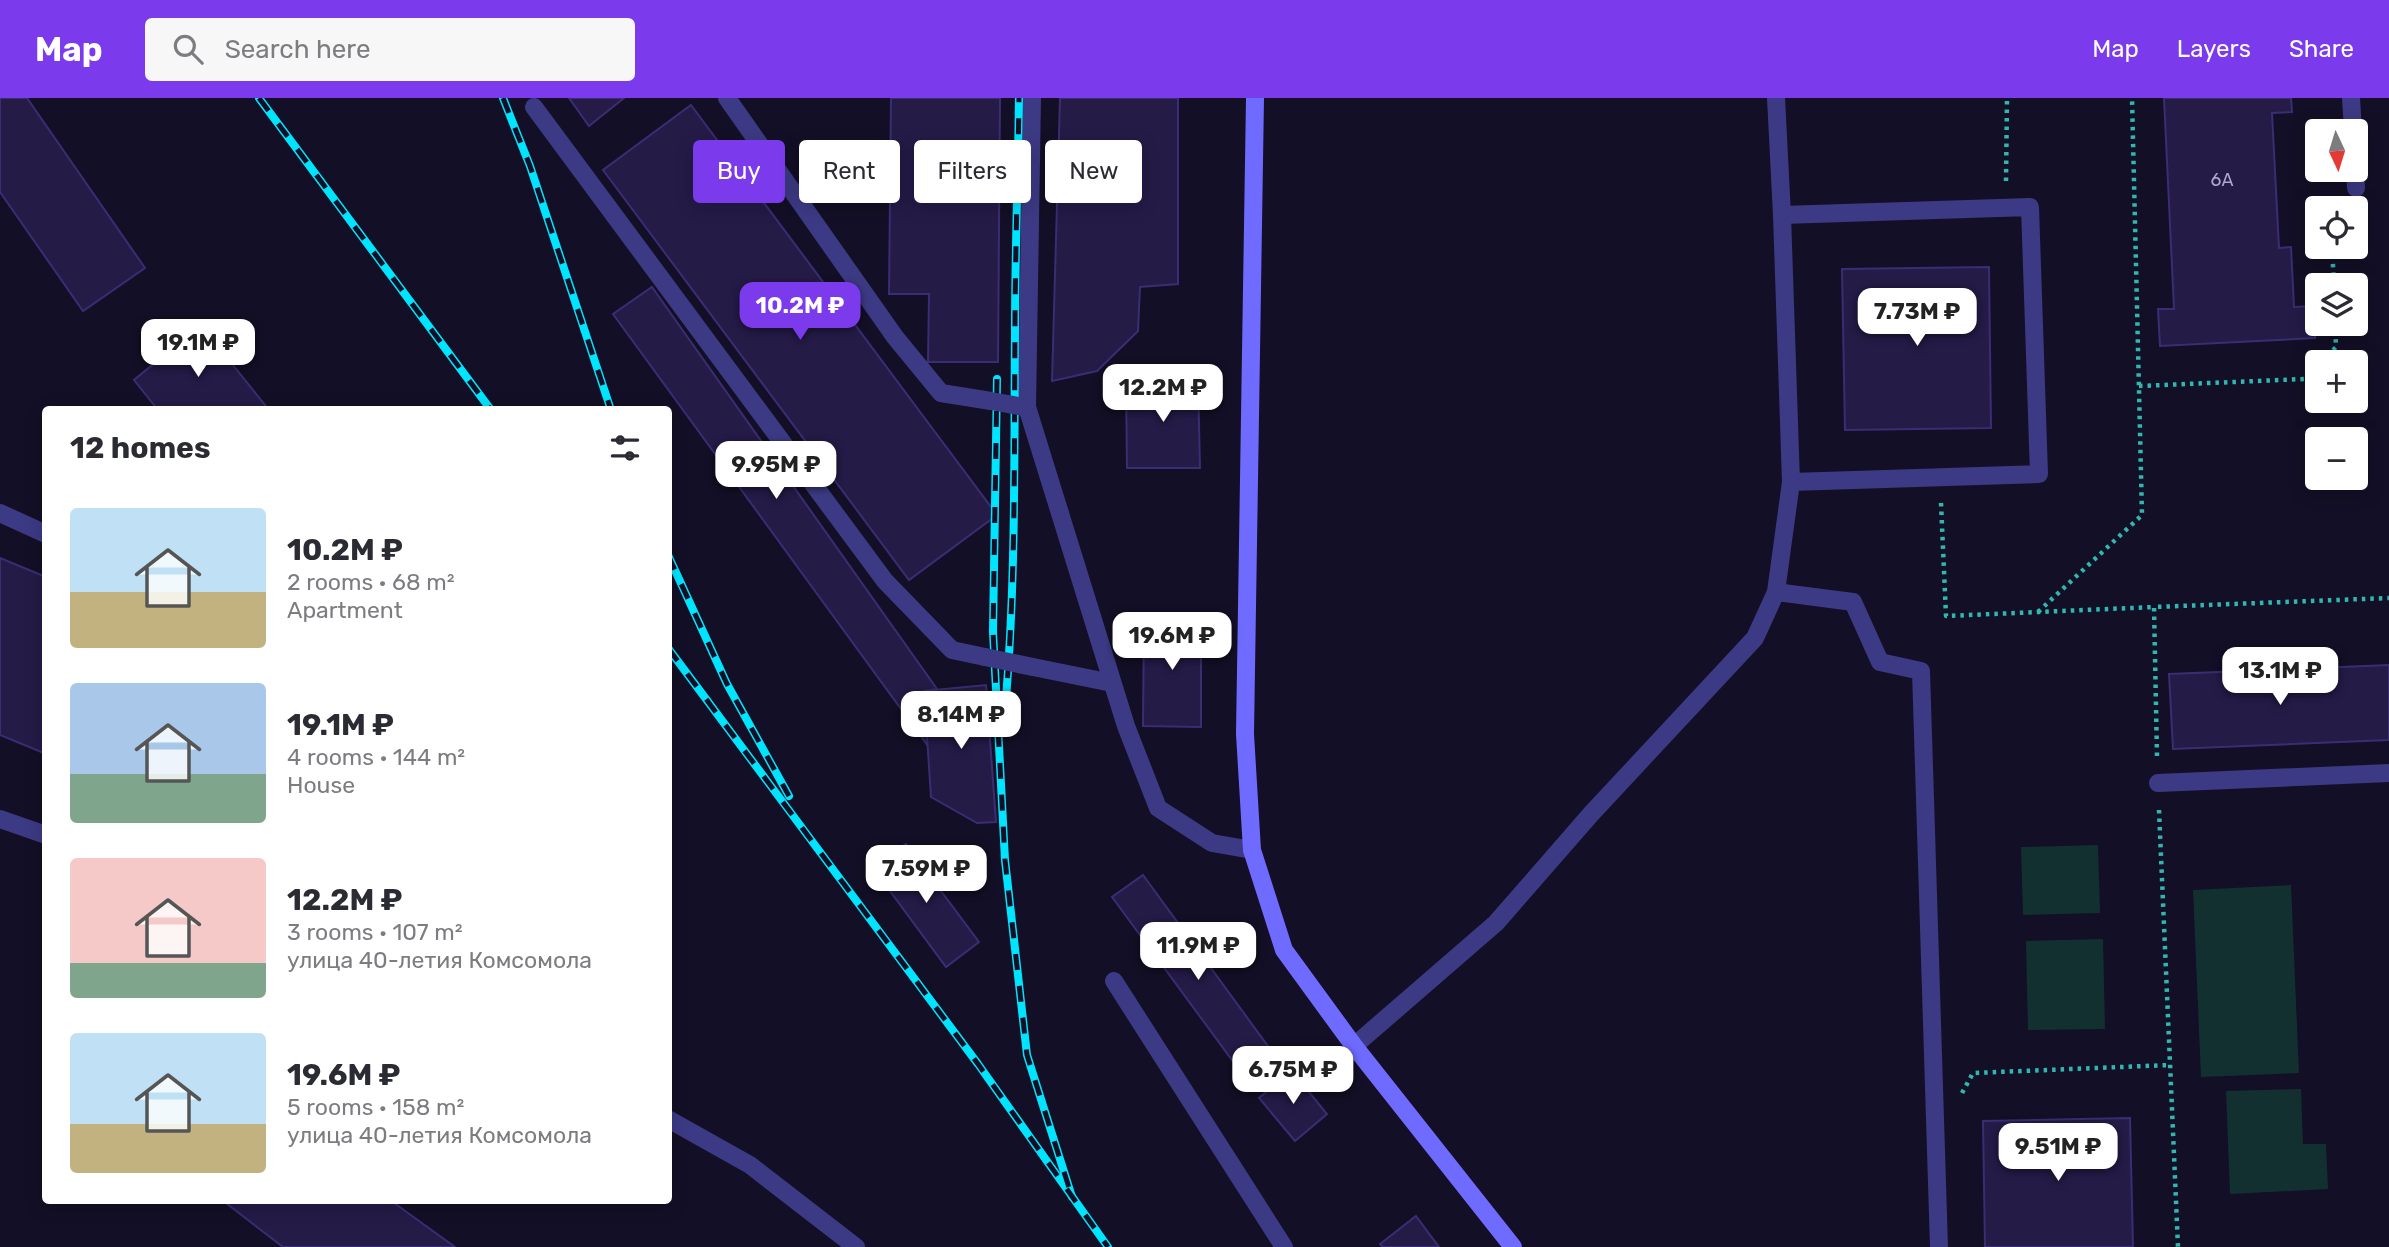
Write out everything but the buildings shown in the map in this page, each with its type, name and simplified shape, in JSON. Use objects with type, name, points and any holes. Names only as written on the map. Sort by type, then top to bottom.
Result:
[{"type":"main road","points":[[1255,98],[1245,734],[1252,850],[1284,950],[1354,1046],[1513,1247]]},
{"type":"lane","points":[[727,98],[894,337],[941,393],[1026,407]]},
{"type":"lane","points":[[1032,98],[1026,407],[1112,683],[1158,808],[1212,843],[1252,850]]},
{"type":"lane","points":[[1354,1046],[1496,923],[1591,814],[1755,638],[1776,592],[1791,482],[1776,98]]},
{"type":"lane","points":[[2351,98],[2352,119]]},
{"type":"lane","points":[[534,107],[885,581],[952,650],[1112,683]]},
{"type":"lane","points":[[1782,215],[2030,207],[2039,474],[1791,482]]},
{"type":"lane","points":[[0,513],[42,532]]},
{"type":"lane","points":[[1776,592],[1853,602],[1880,662],[1920,671],[1939,1247]]},
{"type":"lane","points":[[2158,783],[2389,774]]},
{"type":"lane","points":[[0,819],[42,834]]},
{"type":"lane","points":[[1114,981],[1284,1247]]},
{"type":"lane","points":[[672,1121],[750,1165],[856,1247]]},
{"type":"path","points":[[2006,208],[2007,98]]},
{"type":"path","points":[[2038,612],[2142,515],[2132,98]]},
{"type":"path","points":[[2139,386],[2305,378]]},
{"type":"path","points":[[1940,477],[1946,616],[2389,598]]},
{"type":"path","points":[[2154,607],[2158,783],[2178,1247]]},
{"type":"path","points":[[1935,1117],[1949,1115],[1973,1073],[2170,1065]]},
{"type":"green space","points":[[2098,845],[2100,913],[2023,915],[2021,847]]},
{"type":"green space","points":[[2291,885],[2299,1073],[2201,1077],[2193,890]]},
{"type":"green space","points":[[2103,939],[2105,1029],[2028,1030],[2026,941]]},
{"type":"green space","points":[[2301,1089],[2303,1144],[2326,1144],[2328,1189],[2230,1194],[2226,1091]]},
{"type":"railway","points":[[259,98],[488,406]]},
{"type":"railway","points":[[503,98],[530,166],[610,406]]},
{"type":"railway","points":[[1005,710],[1013,569],[1019,98]]},
{"type":"railway","points":[[997,379],[993,632],[1005,860],[1027,1055],[1072,1197]]},
{"type":"railway","points":[[672,564],[727,684],[789,796]]},
{"type":"railway","points":[[672,653],[978,1064],[1108,1247]]}]
